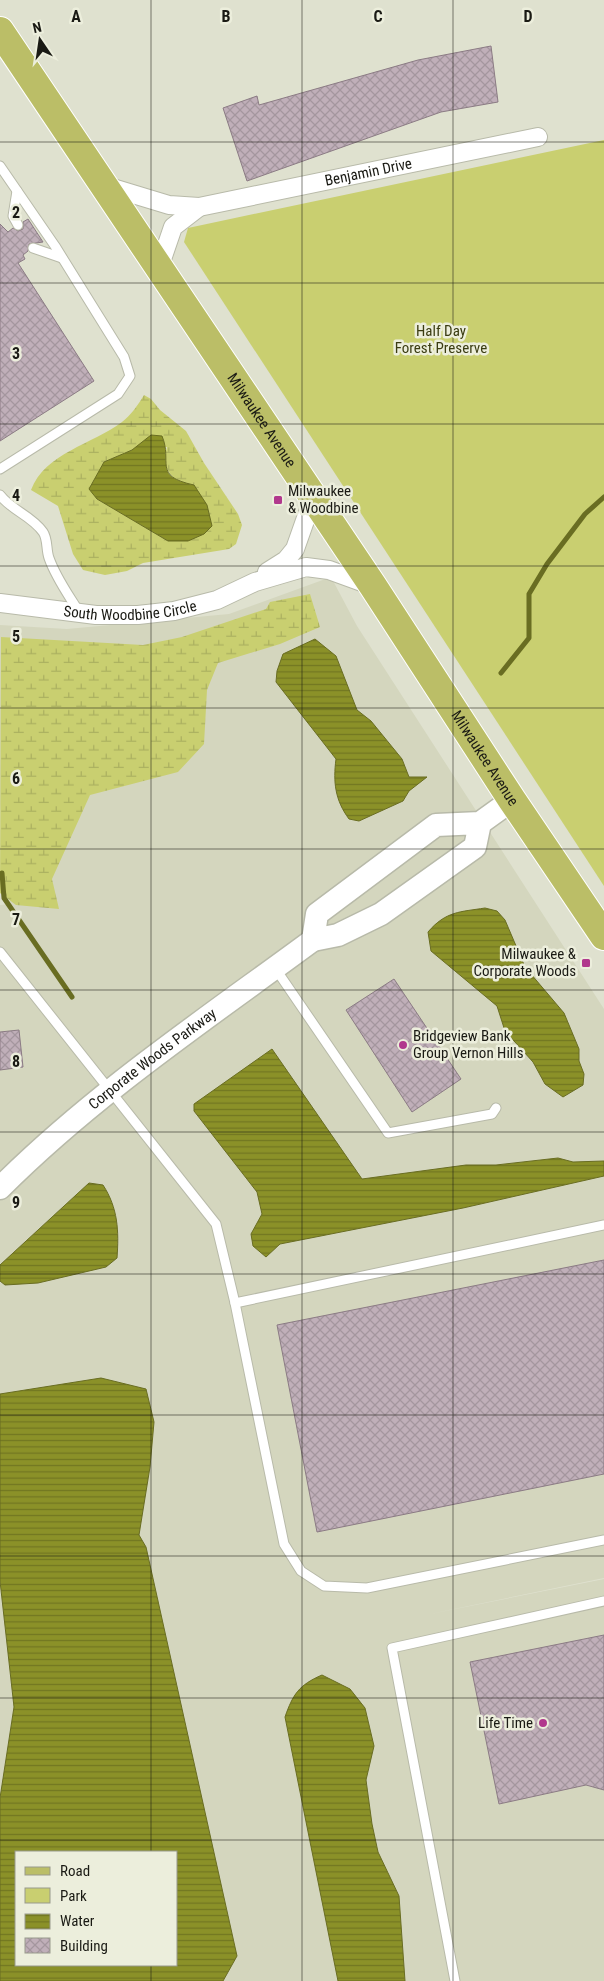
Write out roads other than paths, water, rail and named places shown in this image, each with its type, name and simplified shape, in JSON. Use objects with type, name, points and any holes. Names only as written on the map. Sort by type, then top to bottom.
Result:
[{"type":"main road","name":"Milwaukee Avenue","points":[[0,31],[604,936]]},
{"type":"street","name":"Benjamin Drive","points":[[103,185],[169,205],[199,207],[538,138]]},
{"type":"street","name":"Benjamin Drive","points":[[159,268],[174,227],[199,207]]},
{"type":"street","name":"South Woodbine Circle","points":[[255,582],[266,572],[286,560],[295,549],[313,498]]},
{"type":"street","name":"South Woodbine Circle","points":[[0,603],[80,613],[138,615],[174,611],[217,600],[255,582],[306,567],[329,570],[372,586]]},
{"type":"street","points":[[313,940],[317,914],[436,825],[480,823],[512,800]]},
{"type":"street","name":"Corporate Woods Parkway","points":[[0,1188],[72,1122],[313,940],[338,935],[381,914],[475,847],[480,823]]},
{"type":"lane","points":[[0,166],[62,258],[124,357],[130,376],[118,394],[0,469]]},
{"type":"lane","points":[[17,190],[13,216],[18,225]]},
{"type":"lane","points":[[33,248],[62,258]]},
{"type":"lane","points":[[0,495],[8,505],[32,519],[45,534],[48,556],[57,577],[80,613]]},
{"type":"lane","points":[[0,952],[216,1224],[235,1303],[284,1544],[301,1571],[324,1586],[367,1588],[604,1540]]},
{"type":"lane","points":[[275,968],[388,1133],[492,1114],[496,1108]]},
{"type":"lane","points":[[235,1303],[604,1224]]},
{"type":"lane","points":[[456,1981],[392,1648],[604,1601]]},
{"type":"water","points":[[151,435],[162,436],[168,472],[181,481],[194,485],[207,505],[212,526],[204,534],[188,541],[168,541],[97,499],[89,489],[104,462],[132,450]]},
{"type":"water","points":[[315,639],[336,656],[357,710],[371,721],[402,759],[409,777],[427,777],[409,791],[403,801],[359,821],[349,819],[338,798],[335,783],[336,759],[276,682],[277,671],[283,654]]},
{"type":"water","points":[[485,908],[497,911],[505,920],[525,967],[564,1013],[579,1049],[579,1061],[584,1074],[583,1085],[563,1097],[545,1084],[533,1062],[505,1031],[497,1006],[431,951],[428,932],[441,920],[447,916],[468,910]]},
{"type":"water","points":[[272,1049],[362,1179],[466,1165],[496,1165],[558,1158],[573,1162],[604,1161],[604,1176],[463,1208],[280,1244],[266,1257],[253,1246],[251,1234],[262,1214],[257,1192],[194,1111],[194,1104]]},
{"type":"water","points":[[89,1183],[103,1185],[112,1202],[118,1238],[117,1258],[106,1267],[38,1283],[5,1285],[0,1281],[0,1265]]},
{"type":"water","points":[[101,1378],[146,1389],[154,1422],[150,1467],[139,1535],[146,1547],[237,1956],[223,1981],[0,1981],[0,1798],[14,1707],[0,1581],[0,1394]]},
{"type":"water","points":[[322,1675],[350,1689],[365,1708],[374,1746],[366,1780],[372,1824],[378,1852],[399,1896],[405,1981],[338,1981],[285,1717],[298,1691]]},
{"type":"waterway","points":[[501,673],[529,638],[529,594],[547,564],[585,514],[604,497]]},
{"type":"waterway","points":[[2,873],[4,898],[72,997]]},
{"type":"place","name":"Milwaukee & Woodbine","points":[[278,500]]},
{"type":"place","name":"Milwaukee & Corporate Woods","points":[[586,963]]},
{"type":"place","name":"Bridgeview Bank Group Vernon Hills","points":[[403,1045]]},
{"type":"place","name":"Life Time","points":[[543,1723]]},
{"type":"park label","name":"Half Day Forest Preserve","points":[[441,340]]}]
